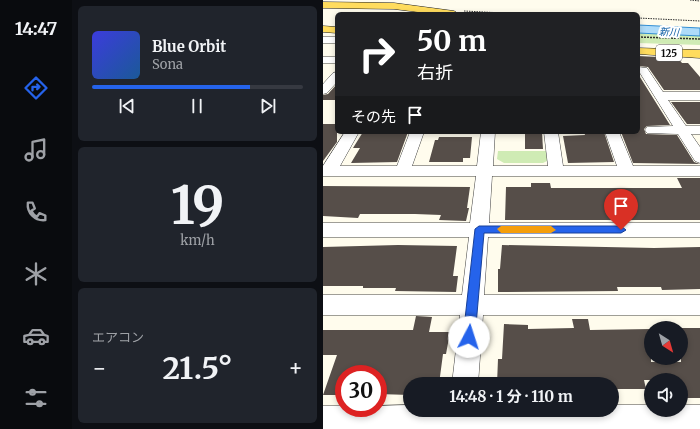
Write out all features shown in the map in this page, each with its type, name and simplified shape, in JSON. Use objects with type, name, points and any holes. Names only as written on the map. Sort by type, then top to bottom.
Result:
[{"type":"main road","points":[[323,5],[394,6],[447,12]]},
{"type":"main road","points":[[323,29],[335,30]]},
{"type":"main road","name":"125","points":[[640,45],[700,48]]},
{"type":"main road","name":"125","points":[[640,51],[700,54]]},
{"type":"street","points":[[323,40],[335,40]]},
{"type":"street","points":[[323,60],[335,60]]},
{"type":"street","points":[[640,70],[643,70],[661,96],[700,158]]},
{"type":"street","points":[[323,91],[335,77]]},
{"type":"street","points":[[661,96],[700,96]]},
{"type":"street","points":[[651,130],[700,130]]},
{"type":"street","points":[[326,171],[351,134]]},
{"type":"street","points":[[403,171],[416,134]]},
{"type":"street","points":[[466,377],[488,134]]},
{"type":"street","points":[[551,134],[556,171]]},
{"type":"street","points":[[613,134],[627,171]]},
{"type":"street","points":[[326,171],[700,171]]},
{"type":"street","points":[[323,230],[700,230]]},
{"type":"street","points":[[323,305],[700,305]]},
{"type":"street","points":[[323,420],[700,419]]},
{"type":"path","points":[[690,0],[700,1]]},
{"type":"path","points":[[640,18],[700,21]]},
{"type":"path","points":[[640,37],[700,39]]},
{"type":"green space","points":[[640,32],[700,34],[700,45],[640,43]]},
{"type":"green space","points":[[498,151],[546,151],[547,161],[543,163],[504,163],[497,159]]},
{"type":"water","name":"新川","points":[[640,25],[700,28],[700,36],[640,33]]},
{"type":"building","points":[[640,56],[678,58],[682,63],[688,63],[700,77],[700,90],[664,90],[648,67],[640,66]]},
{"type":"building","points":[[640,77],[670,125],[647,126],[644,129],[646,134],[677,135],[694,162],[700,164],[633,163],[622,134],[640,134]]},
{"type":"building","points":[[335,86],[335,100],[323,100],[323,95],[328,94]]},
{"type":"building","points":[[671,102],[700,102],[700,124],[687,124]]},
{"type":"building","points":[[323,124],[335,124],[337,142],[323,161]]},
{"type":"building","points":[[362,134],[407,134],[397,162],[351,163],[360,148],[353,148]]},
{"type":"building","points":[[525,134],[542,134],[543,149],[525,149]]},
{"type":"building","points":[[605,134],[614,162],[568,163],[563,136]]},
{"type":"building","points":[[439,137],[472,137],[470,158],[463,158],[463,162],[429,162],[435,140],[438,140]]},
{"type":"building","points":[[677,178],[700,178],[700,220],[505,220],[506,187],[531,187],[531,183],[550,183],[551,188],[682,188]]},
{"type":"building","points":[[323,186],[470,187],[467,208],[469,208],[466,221],[439,220],[441,215],[415,214],[360,214],[358,218],[323,216]]},
{"type":"building","points":[[398,245],[457,246],[453,276],[458,276],[456,292],[395,291],[396,288],[363,288],[363,286],[323,286],[323,247]]},
{"type":"building","points":[[502,245],[654,248],[700,247],[700,289],[662,290],[661,287],[617,287],[618,291],[498,292],[498,269],[500,269]]},
{"type":"building","points":[[416,316],[432,317],[429,332],[450,332],[446,354],[443,354],[440,377],[403,377],[403,395],[387,394],[387,365],[335,365],[335,395],[323,395],[337,355],[323,355],[323,330],[413,330]]},
{"type":"building","points":[[572,319],[588,319],[590,330],[644,329],[644,365],[688,365],[688,328],[700,328],[700,398],[688,398],[688,373],[644,373],[644,389],[619,389],[619,377],[497,377],[498,359],[502,359],[504,324],[528,325],[528,329],[574,328]]},
{"type":"slow traffic","points":[[501,229],[551,230]]},
{"type":"route","points":[[469,337],[479,229],[621,230]]}]
